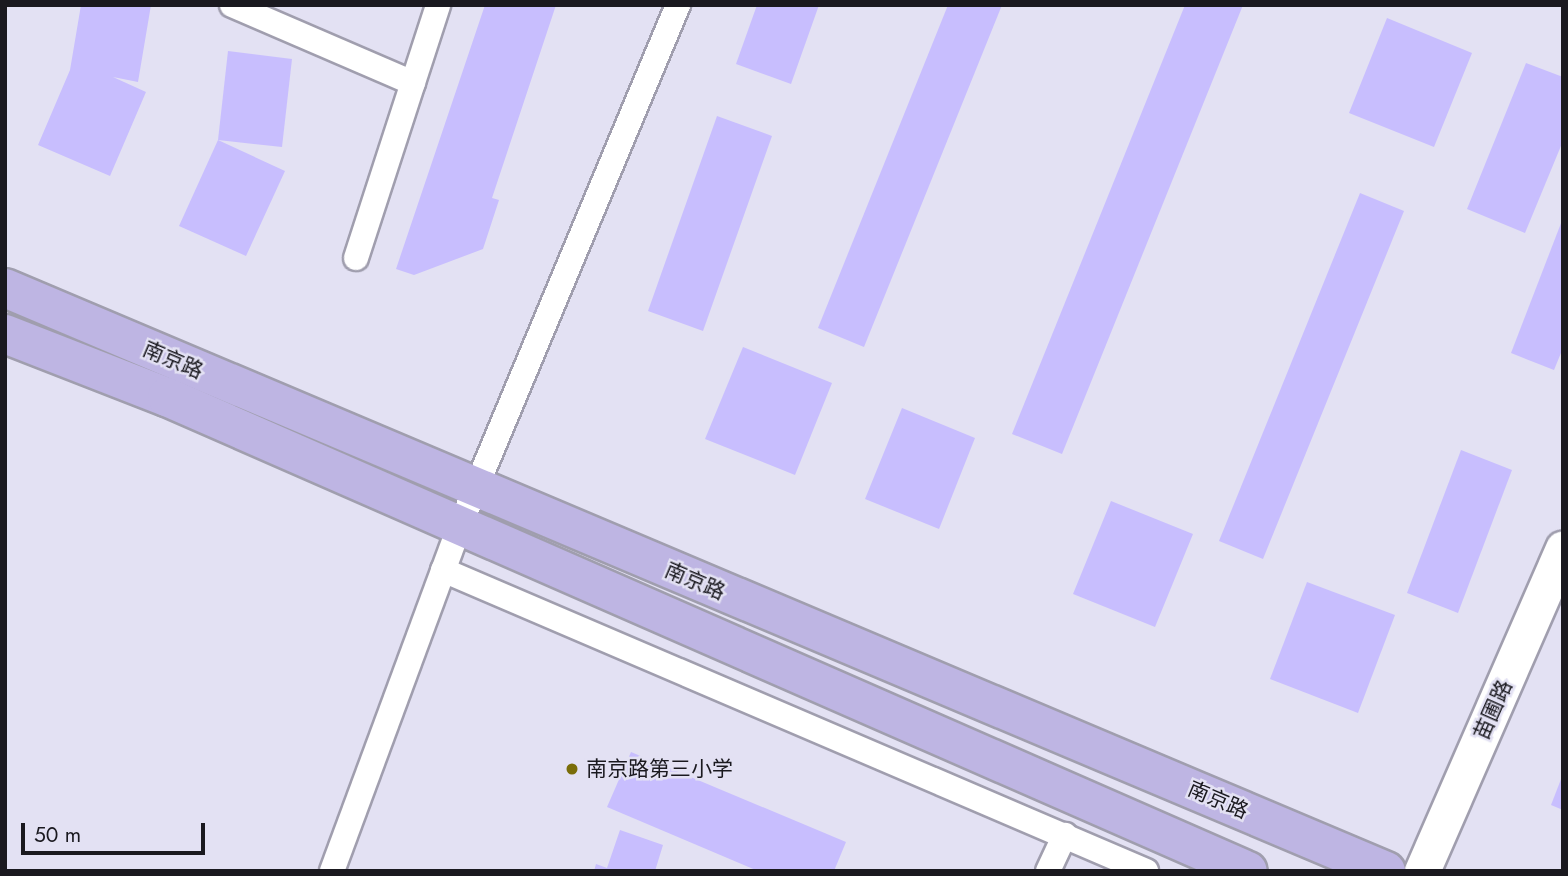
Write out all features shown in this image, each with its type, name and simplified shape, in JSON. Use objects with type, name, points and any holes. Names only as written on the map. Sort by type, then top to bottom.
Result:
[{"type":"main road","name":"南京路","points":[[5,288],[1386,871]]},
{"type":"main road","name":"南京路","points":[[5,334],[167,397],[459,528],[1248,871]]},
{"type":"street","points":[[232,5],[413,83]]},
{"type":"street","points":[[356,258],[438,5]]},
{"type":"street","points":[[332,871],[459,528],[678,5]]},
{"type":"street","name":"苗圃路","points":[[1422,871],[1563,549]]},
{"type":"street","points":[[443,570],[1146,871]]},
{"type":"street","points":[[1048,871],[1065,835]]},
{"type":"building","points":[[81,5],[151,5],[138,82],[113,77],[146,92],[110,176],[38,145],[70,70]]},
{"type":"building","points":[[485,5],[556,5],[492,198],[499,200],[483,249],[414,275],[396,269]]},
{"type":"building","points":[[757,5],[819,5],[791,84],[736,64]]},
{"type":"building","points":[[948,5],[1002,5],[864,347],[818,328]]},
{"type":"building","points":[[1185,5],[1243,5],[1062,454],[1012,434]]},
{"type":"building","points":[[1387,18],[1472,53],[1434,147],[1349,113]]},
{"type":"building","points":[[228,51],[292,59],[282,147],[218,140]]},
{"type":"building","points":[[1526,63],[1563,77],[1563,141],[1525,233],[1467,209]]},
{"type":"building","points":[[717,116],[772,136],[703,331],[648,311]]},
{"type":"building","points":[[218,140],[285,171],[246,256],[179,226]]},
{"type":"building","points":[[1360,193],[1404,211],[1263,559],[1219,541]]},
{"type":"building","points":[[1563,218],[1563,348],[1554,370],[1511,353]]},
{"type":"building","points":[[743,347],[832,383],[795,475],[705,439]]},
{"type":"building","points":[[902,408],[975,438],[939,529],[865,499]]},
{"type":"building","points":[[1461,450],[1512,470],[1458,613],[1407,593]]},
{"type":"building","points":[[1111,501],[1193,534],[1155,627],[1073,594]]},
{"type":"building","points":[[1307,582],[1395,615],[1358,713],[1270,679]]},
{"type":"building","points":[[631,752],[846,842],[834,871],[758,871],[607,807]]},
{"type":"building","points":[[1563,774],[1563,810],[1551,805]]},
{"type":"building","points":[[620,830],[663,845],[655,871],[594,871],[596,864],[607,868]]},
{"type":"place","name":"南京路第三小学","points":[[572,769]]}]
